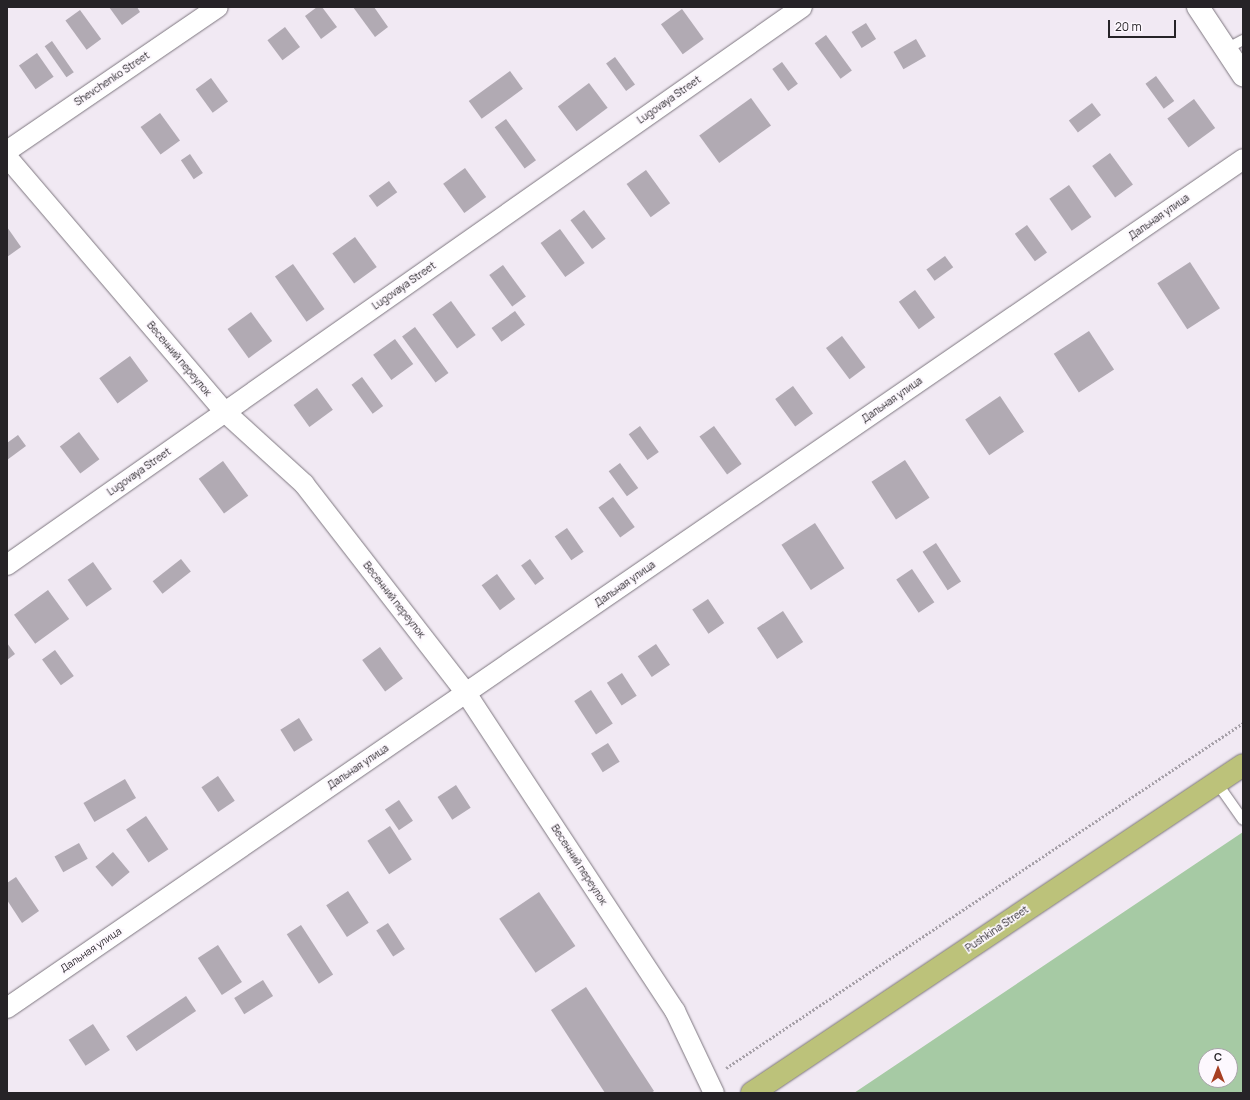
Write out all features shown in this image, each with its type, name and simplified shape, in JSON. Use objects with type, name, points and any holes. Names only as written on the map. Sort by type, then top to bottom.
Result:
[{"type":"main road","name":"Pushkina Street","points":[[752,1093],[1243,766]]},
{"type":"street","name":"Shevchenko Street","points":[[7,151],[218,7]]},
{"type":"street","name":"Lugovaya Street","points":[[7,565],[802,7]]},
{"type":"street","points":[[1198,7],[1235,44],[1243,75]]},
{"type":"street","name":"Весенний переулок","points":[[7,157],[225,412],[304,484],[466,693],[675,1011],[711,1087]]},
{"type":"street","name":"Дальная улица","points":[[7,1008],[1243,159]]},
{"type":"lane","points":[[1217,783],[1243,820]]},
{"type":"path","points":[[711,1087],[1243,723]]},
{"type":"green space","points":[[1243,832],[1243,1093],[854,1093]]},
{"type":"building","points":[[109,7],[137,7],[140,12],[122,25]]},
{"type":"building","points":[[317,7],[322,7],[337,27],[321,39],[305,16]]},
{"type":"building","points":[[353,7],[374,7],[388,27],[375,37]]},
{"type":"building","points":[[682,9],[704,39],[683,54],[661,24]]},
{"type":"building","points":[[80,10],[101,39],[87,50],[65,21]]},
{"type":"building","points":[[866,23],[876,39],[862,48],[852,32]]},
{"type":"building","points":[[285,27],[300,47],[282,60],[267,40]]},
{"type":"building","points":[[826,35],[852,71],[841,79],[815,43]]},
{"type":"building","points":[[916,39],[926,56],[903,69],[893,52]]},
{"type":"building","points":[[52,41],[74,72],[66,77],[45,46]]},
{"type":"building","points":[[37,53],[54,77],[36,89],[19,66]]},
{"type":"building","points":[[615,57],[635,85],[626,91],[606,63]]},
{"type":"building","points":[[782,62],[798,84],[788,91],[772,69]]},
{"type":"building","points":[[510,71],[523,89],[482,119],[469,101]]},
{"type":"building","points":[[1156,76],[1174,101],[1164,109],[1145,84]]},
{"type":"building","points":[[211,78],[228,101],[213,113],[196,89]]},
{"type":"building","points":[[589,83],[608,108],[577,131],[558,106]]},
{"type":"building","points":[[751,98],[771,126],[719,163],[699,136]]},
{"type":"building","points":[[1194,99],[1215,128],[1188,148],[1167,118]]},
{"type":"building","points":[[1092,103],[1101,115],[1078,132],[1069,120]]},
{"type":"building","points":[[160,113],[180,141],[161,155],[141,127]]},
{"type":"building","points":[[506,119],[536,160],[525,168],[495,127]]},
{"type":"building","points":[[1110,153],[1133,185],[1115,197],[1092,166]]},
{"type":"building","points":[[190,154],[203,173],[194,179],[181,160]]},
{"type":"building","points":[[465,168],[486,197],[464,213],[443,184]]},
{"type":"building","points":[[646,170],[670,203],[651,217],[627,184]]},
{"type":"building","points":[[389,181],[397,192],[377,207],[369,196]]},
{"type":"building","points":[[1069,185],[1091,217],[1072,231],[1049,199]]},
{"type":"building","points":[[584,210],[606,239],[592,249],[570,220]]},
{"type":"building","points":[[1027,225],[1047,253],[1035,261],[1015,234]]},
{"type":"building","points":[[7,227],[21,247],[7,257]]},
{"type":"building","points":[[560,229],[585,263],[565,277],[541,243]]},
{"type":"building","points":[[355,237],[377,267],[354,283],[332,253]]},
{"type":"building","points":[[945,256],[953,267],[935,281],[926,270]]},
{"type":"building","points":[[1190,262],[1220,308],[1187,329],[1157,283]]},
{"type":"building","points":[[293,264],[325,309],[307,322],[275,277]]},
{"type":"building","points":[[503,265],[526,297],[512,307],[489,275]]},
{"type":"building","points":[[915,290],[935,318],[919,329],[899,302]]},
{"type":"building","points":[[451,301],[476,335],[457,348],[432,315]]},
{"type":"building","points":[[515,311],[525,325],[502,342],[492,328]]},
{"type":"building","points":[[251,312],[272,341],[249,358],[228,329]]},
{"type":"building","points":[[415,327],[449,373],[436,383],[402,336]]},
{"type":"building","points":[[1089,331],[1114,370],[1079,392],[1054,354]]},
{"type":"building","points":[[842,336],[865,367],[849,379],[826,348]]},
{"type":"building","points":[[395,339],[413,364],[391,380],[373,355]]},
{"type":"building","points":[[130,356],[148,381],[117,403],[99,378]]},
{"type":"building","points":[[362,377],[383,406],[373,414],[351,385]]},
{"type":"building","points":[[793,386],[813,414],[795,426],[775,399]]},
{"type":"building","points":[[317,388],[333,410],[309,427],[294,405]]},
{"type":"building","points":[[1000,396],[1024,432],[989,455],[965,419]]},
{"type":"building","points":[[640,426],[659,452],[647,460],[629,434]]},
{"type":"building","points":[[714,426],[742,464],[727,475],[699,437]]},
{"type":"building","points":[[79,432],[99,459],[80,474],[60,446]]},
{"type":"building","points":[[18,435],[26,446],[7,460],[7,443]]},
{"type":"building","points":[[905,460],[930,498],[896,520],[871,482]]},
{"type":"building","points":[[223,461],[248,496],[224,513],[199,479]]},
{"type":"building","points":[[620,463],[638,488],[627,496],[609,471]]},
{"type":"building","points":[[613,497],[635,527],[620,538],[598,508]]},
{"type":"building","points":[[815,523],[844,568],[811,590],[781,545]]},
{"type":"building","points":[[567,528],[584,552],[571,560],[555,537]]},
{"type":"building","points":[[936,543],[961,582],[948,590],[923,552]]},
{"type":"building","points":[[181,559],[191,572],[162,594],[153,581]]},
{"type":"building","points":[[530,559],[544,578],[535,585],[521,565]]},
{"type":"building","points":[[93,562],[112,589],[87,607],[68,580]]},
{"type":"building","points":[[912,569],[934,602],[919,613],[896,580]]},
{"type":"building","points":[[497,574],[515,599],[500,610],[482,585]]},
{"type":"building","points":[[48,590],[69,619],[35,644],[14,615]]},
{"type":"building","points":[[708,599],[724,623],[708,634],[692,610]]},
{"type":"building","points":[[783,611],[803,642],[777,659],[757,628]]},
{"type":"building","points":[[7,643],[15,654],[7,660]]},
{"type":"building","points":[[656,644],[670,665],[652,677],[638,656]]},
{"type":"building","points":[[380,647],[403,679],[385,691],[362,660]]},
{"type":"building","points":[[55,650],[74,676],[61,685],[42,659]]},
{"type":"building","points":[[622,673],[637,696],[622,705],[607,683]]},
{"type":"building","points":[[591,690],[613,724],[596,734],[574,701]]},
{"type":"building","points":[[299,718],[313,740],[294,752],[280,730]]},
{"type":"building","points":[[608,743],[620,762],[603,772],[591,754]]},
{"type":"building","points":[[218,776],[235,801],[218,812],[201,787]]},
{"type":"building","points":[[125,779],[136,798],[94,822],[83,803]]},
{"type":"building","points":[[456,785],[471,808],[452,820],[438,797]]},
{"type":"building","points":[[399,800],[413,821],[399,830],[385,810]]},
{"type":"building","points":[[146,816],[168,849],[148,863],[126,829]]},
{"type":"building","points":[[390,826],[412,860],[389,874],[367,841]]},
{"type":"building","points":[[79,843],[88,859],[63,872],[55,857]]},
{"type":"building","points":[[113,852],[130,872],[112,887],[95,867]]},
{"type":"building","points":[[16,877],[39,911],[22,923],[7,900],[7,883]]},
{"type":"building","points":[[348,891],[369,923],[347,937],[326,905]]},
{"type":"building","points":[[539,892],[575,946],[536,973],[499,919]]},
{"type":"building","points":[[388,923],[405,949],[393,957],[376,931]]},
{"type":"building","points":[[301,925],[333,974],[319,984],[287,934]]},
{"type":"building","points":[[218,945],[242,982],[222,995],[198,958]]},
{"type":"building","points":[[263,980],[273,996],[244,1014],[234,998]]},
{"type":"building","points":[[586,987],[654,1091],[651,1093],[605,1093],[551,1010]]},
{"type":"building","points":[[186,996],[196,1011],[136,1051],[126,1036]]},
{"type":"building","points":[[93,1024],[110,1050],[86,1066],[69,1040]]}]
